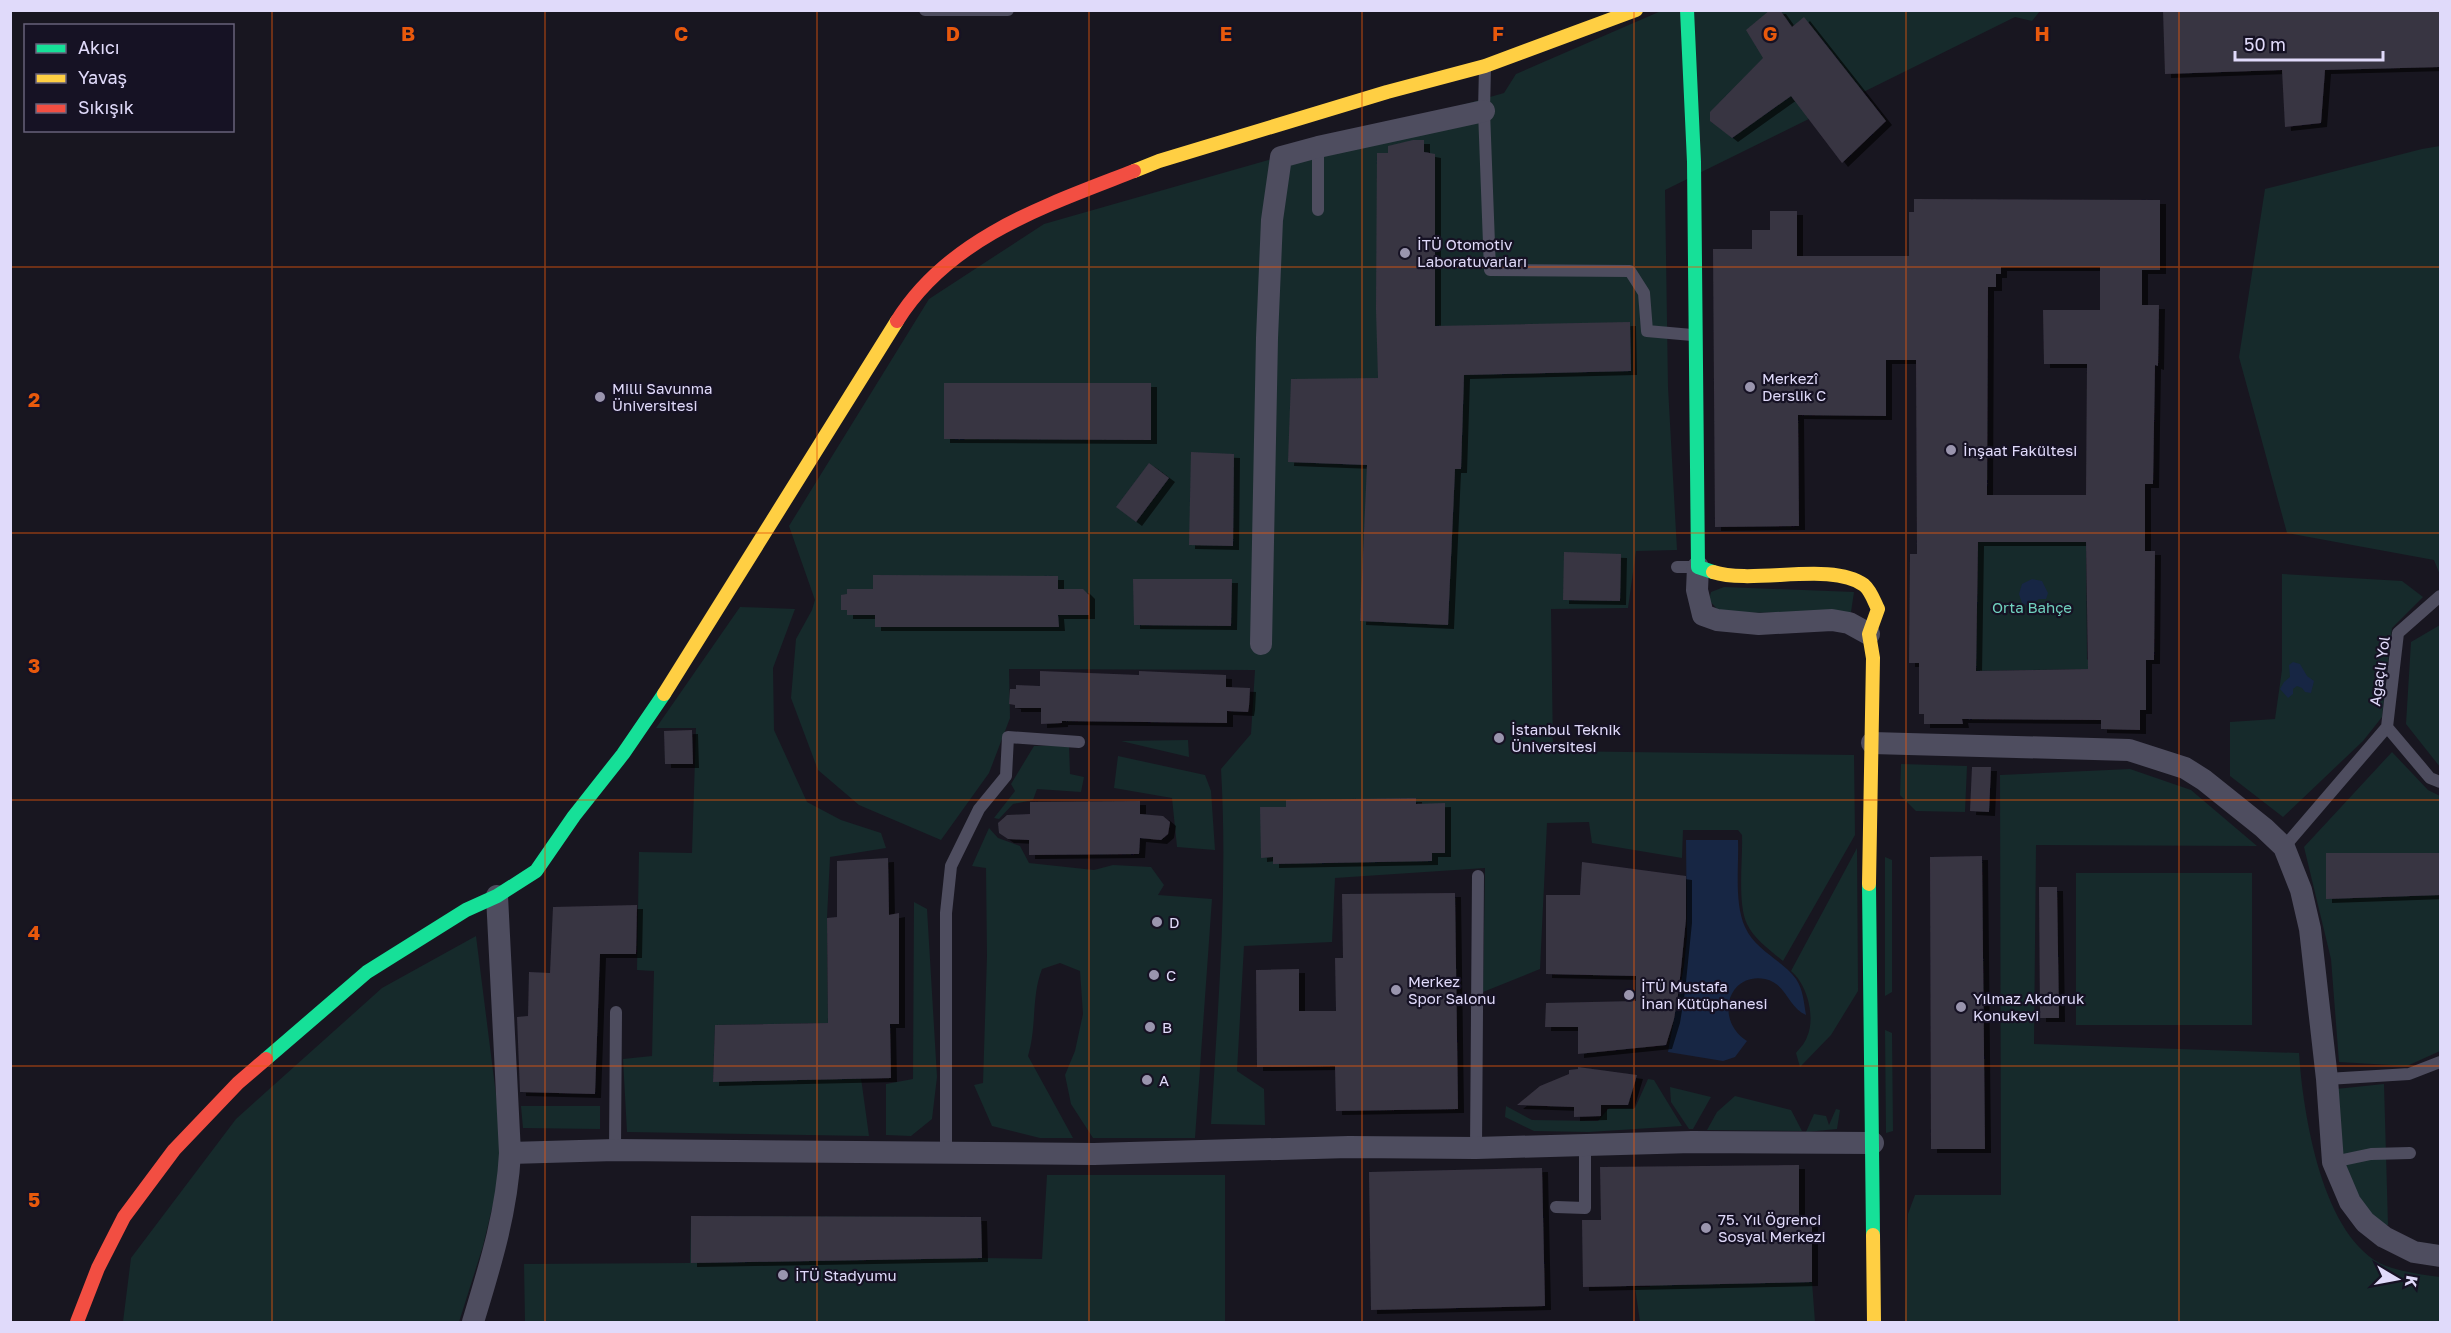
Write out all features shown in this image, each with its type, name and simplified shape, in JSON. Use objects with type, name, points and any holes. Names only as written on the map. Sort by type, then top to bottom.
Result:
[{"type":"street","points":[[77,1323],[98,1268],[124,1217],[174,1150],[238,1083],[367,972],[466,910],[497,896],[536,872],[574,816],[623,754],[674,680],[765,537],[905,308],[942,269],[969,248],[1011,221],[1158,161],[1485,66],[1636,10]]},
{"type":"street","points":[[1687,10],[1686,42],[1694,180],[1695,335],[1687,567],[1697,590],[1703,615],[1718,620],[1759,624],[1832,620],[1849,623],[1869,634]]},
{"type":"street","points":[[1261,644],[1267,338],[1272,220],[1281,157],[1484,111]]},
{"type":"street","points":[[1687,567],[1738,577],[1794,575],[1844,577],[1864,586],[1878,609],[1869,634],[1873,658],[1869,906],[1874,1323]]},
{"type":"street","points":[[1872,743],[2129,750],[2185,768],[2204,780],[2264,828],[2283,847],[2301,890],[2310,929],[2327,1079],[2333,1162],[2350,1202],[2365,1222],[2384,1237],[2414,1252],[2440,1256]]},
{"type":"street","points":[[473,1323],[496,1245],[508,1189],[510,1153],[497,896]]},
{"type":"street","points":[[510,1153],[615,1150],[1094,1154],[1349,1147],[1476,1148],[1692,1142],[1873,1143]]},
{"type":"lane","points":[[925,10],[1008,10]]},
{"type":"lane","points":[[1485,66],[1484,111],[1490,270],[1630,271],[1644,293],[1647,331],[1695,335]]},
{"type":"lane","points":[[1317,147],[1318,210]]},
{"type":"lane","name":"Ağaçlı Yol","points":[[2440,596],[2398,633],[2387,727],[2430,778],[2440,782]]},
{"type":"lane","points":[[2283,847],[2387,727]]},
{"type":"lane","points":[[946,1153],[946,913],[951,866],[979,809],[1006,776],[1008,737],[1078,742]]},
{"type":"lane","points":[[1476,1148],[1478,876]]},
{"type":"lane","points":[[615,1150],[616,1012]]},
{"type":"lane","points":[[2327,1079],[2409,1074],[2440,1062]]},
{"type":"lane","points":[[1556,1207],[1585,1208],[1585,1145]]},
{"type":"lane","points":[[2333,1162],[2371,1154],[2410,1153]]},
{"type":"green space","points":[[1661,11],[2040,11],[2032,21],[2015,17],[1665,190],[1668,387],[1677,550],[1636,551],[1628,608],[1551,609],[1553,751],[1854,755],[1855,835],[1783,961],[1758,940],[1747,924],[1741,893],[1742,835],[1738,830],[1683,830],[1682,858],[1592,843],[1589,822],[1547,823],[1540,969],[1483,992],[1485,868],[1335,878],[1332,942],[1244,946],[1237,1071],[1264,1089],[1265,1125],[1211,1124],[1223,903],[1221,769],[1251,734],[1255,670],[1009,669],[1010,718],[989,773],[941,840],[859,805],[818,770],[791,698],[796,639],[815,600],[789,526],[929,299],[1044,224],[1504,93],[1516,74]]},
{"type":"green space","points":[[2440,146],[2440,575],[2434,560],[2287,533],[2239,357],[2265,189]]},
{"type":"green space","name":"Orta Bahçe","points":[[1968,542],[2093,542],[2086,551],[2087,659],[2098,669],[1968,671],[1976,661],[1978,553]]},
{"type":"green space","points":[[2282,574],[2402,581],[2423,597],[2392,628],[2382,717],[2363,741],[2283,817],[2230,776],[2230,722],[2275,719],[2282,670]]},
{"type":"green space","points":[[1724,587],[1854,592],[1851,612],[1729,613],[1717,609],[1709,600],[1711,592]]},
{"type":"green space","points":[[740,607],[795,609],[773,668],[774,730],[807,802],[841,820],[881,833],[886,848],[830,857],[827,918],[828,1023],[715,1025],[713,1081],[861,1078],[869,1136],[627,1132],[623,1059],[652,1056],[654,971],[637,970],[639,852],[692,853],[696,728],[656,728]]},
{"type":"green space","points":[[2440,625],[2440,767],[2406,724],[2411,642]]},
{"type":"green space","points":[[1188,740],[1189,757],[1121,741]]},
{"type":"green space","points":[[1069,745],[1070,774],[1084,777],[1081,792],[1037,789],[1033,800],[1013,804],[999,819],[994,818],[1015,791],[1011,784],[1034,746]]},
{"type":"green space","points":[[2392,752],[2428,790],[2440,796],[2440,1051],[2407,1066],[2339,1062],[2331,959],[2304,847]]},
{"type":"green space","points":[[1118,756],[1205,775],[1211,791],[1215,850],[1177,847],[1172,798],[1114,788]]},
{"type":"green space","points":[[1901,764],[1967,766],[1965,812],[1916,811],[1900,795]]},
{"type":"green space","points":[[2130,769],[2191,790],[2257,846],[2036,845],[2034,1044],[2299,1053],[2311,1140],[2331,1203],[2346,1230],[2364,1252],[2386,1266],[2406,1272],[2440,1277],[2440,1322],[1905,1322],[1908,1214],[1915,1195],[2001,1195],[2000,775]]},
{"type":"green space","points":[[989,828],[998,838],[1020,846],[1029,863],[1094,870],[1113,865],[1151,867],[1164,885],[1158,895],[1212,899],[1195,1138],[1093,1138],[1071,1104],[1065,1075],[1075,1051],[1083,1014],[1080,971],[1060,963],[1042,969],[1036,990],[1028,1056],[1073,1138],[1040,1138],[992,1126],[974,1085],[983,1083],[987,956],[986,868],[972,866]]},
{"type":"green space","points":[[1857,848],[1858,991],[1831,1035],[1800,1067],[1796,1053],[1807,1037],[1811,1020],[1802,984],[1791,971]]},
{"type":"green space","points":[[1885,857],[1892,860],[1892,992],[1885,996]]},
{"type":"green space","points":[[2076,873],[2252,873],[2252,1025],[2076,1025]]},
{"type":"green space","points":[[914,902],[927,909],[937,1077],[932,1119],[911,1136],[886,1135],[886,1084],[913,1079]]},
{"type":"green space","points":[[476,936],[504,1158],[483,1246],[459,1322],[123,1322],[131,1258],[236,1119],[382,988]]},
{"type":"green space","points":[[1885,1030],[1892,1033],[1893,1131],[1886,1133]]},
{"type":"green space","points":[[1648,1079],[1654,1080],[1682,1126],[1589,1132],[1534,1131],[1505,1117],[1506,1106],[1532,1120],[1598,1121],[1609,1108],[1635,1108]]},
{"type":"green space","points":[[2384,1084],[2388,1225],[2377,1226],[2343,1169],[2336,1089]]},
{"type":"green space","points":[[1670,1087],[1711,1097],[1693,1129],[1689,1129],[1671,1102]]},
{"type":"green space","points":[[1735,1096],[1791,1110],[1802,1131],[1707,1130],[1717,1112]]},
{"type":"green space","points":[[521,1106],[600,1106],[600,1129],[523,1128]]},
{"type":"green space","points":[[1836,1109],[1840,1110],[1837,1129],[1806,1132],[1814,1114],[1826,1116],[1829,1125]]},
{"type":"green space","name":"İTÜ Stadyumu","points":[[1047,1175],[1225,1175],[1225,1322],[525,1322],[524,1264],[690,1263],[691,1216],[981,1217],[982,1258],[1042,1259]]},
{"type":"green space","points":[[1650,1274],[1812,1282],[1815,1322],[1640,1322],[1635,1287],[1650,1287]]},
{"type":"water","points":[[2032,579],[2042,581],[2048,593],[2046,599],[2039,599],[2028,606],[2022,603],[2019,594],[2022,584]]},
{"type":"water","points":[[2293,662],[2300,664],[2307,676],[2314,681],[2311,693],[2297,686],[2288,698],[2280,689],[2290,677],[2289,665]]},
{"type":"water","points":[[1686,840],[1738,840],[1738,896],[1745,927],[1762,949],[1796,979],[1804,1001],[1806,1015],[1795,1007],[1778,985],[1772,981],[1752,979],[1742,983],[1734,990],[1728,1010],[1737,1032],[1747,1041],[1735,1057],[1723,1061],[1668,1052],[1687,937]]},
{"type":"building","points":[[1770,10],[1780,10],[1792,27],[1804,17],[1886,121],[1842,163],[1791,96],[1732,138],[1710,121],[1710,112],[1763,58],[1746,30]]},
{"type":"building","points":[[2163,10],[2440,10],[2440,67],[2325,70],[2321,123],[2285,127],[2282,70],[2165,74]]},
{"type":"building","points":[[1413,140],[1424,140],[1424,152],[1435,154],[1435,326],[1630,322],[1631,371],[1464,375],[1461,469],[1455,469],[1448,625],[1360,621],[1367,465],[1288,462],[1291,379],[1378,378],[1377,153],[1388,153],[1388,146]]},
{"type":"building","name":"İnşaat Fakültesi","points":[[1914,199],[2160,200],[2160,270],[2142,270],[2142,305],[2159,305],[2158,366],[2155,365],[2153,484],[2145,484],[2145,551],[2155,551],[2154,660],[2146,660],[2146,710],[2140,710],[2140,730],[2101,729],[2101,720],[1962,719],[1963,724],[1924,724],[1924,714],[1919,714],[1919,663],[1909,663],[1910,554],[1917,554],[1916,360],[1886,360],[1886,416],[1798,415],[1799,526],[1715,527],[1713,249],[1752,249],[1752,230],[1770,230],[1770,211],[1797,211],[1797,256],[1909,256],[1909,212],[1914,212]],"holes":[[[2001,267],[2100,267],[2100,310],[2043,310],[2044,364],[2087,364],[2086,495],[1987,495],[1988,287],[1996,287],[1996,274],[2001,274]],[[1978,542],[2086,542],[2088,669],[1976,671]]]},
{"type":"building","points":[[944,383],[1151,383],[1151,440],[944,439]]},
{"type":"building","points":[[1191,452],[1234,454],[1233,546],[1189,545]]},
{"type":"building","points":[[1149,463],[1169,478],[1136,522],[1116,507]]},
{"type":"building","points":[[1564,552],[1621,554],[1620,601],[1563,600]]},
{"type":"building","points":[[873,575],[1058,576],[1058,589],[1083,589],[1089,595],[1089,615],[1058,615],[1059,627],[875,627],[875,615],[847,615],[847,610],[841,610],[841,595],[847,594],[847,589],[873,589]]},
{"type":"building","points":[[1133,579],[1232,579],[1231,626],[1134,625]]},
{"type":"building","points":[[1040,671],[1139,675],[1139,671],[1226,675],[1226,687],[1250,688],[1248,712],[1227,711],[1227,723],[1062,721],[1062,723],[1041,724],[1041,708],[1015,708],[1015,705],[1009,704],[1010,689],[1016,689],[1016,685],[1040,686]]},
{"type":"building","points":[[692,730],[693,764],[665,764],[664,731]]},
{"type":"building","points":[[1972,767],[1991,767],[1989,812],[1970,811]]},
{"type":"building","points":[[1416,798],[1416,804],[1445,803],[1445,853],[1432,853],[1432,861],[1273,864],[1273,857],[1261,858],[1260,807],[1286,807],[1286,800]]},
{"type":"building","points":[[1140,801],[1140,814],[1163,816],[1170,822],[1168,834],[1161,840],[1140,838],[1139,854],[1029,855],[1029,840],[1008,839],[999,833],[998,823],[1007,815],[1030,814],[1030,802]]},
{"type":"building","points":[[2326,853],[2440,853],[2440,895],[2326,899]]},
{"type":"building","name":"Yılmaz Akdoruk Konukevi","points":[[1982,856],[1985,1149],[1931,1149],[1930,857]]},
{"type":"building","points":[[888,858],[889,915],[899,913],[899,1024],[890,1024],[891,1078],[713,1082],[715,1025],[828,1023],[827,918],[837,917],[837,861]]},
{"type":"building","name":"İTÜ Mustafa İnan Kütüphanesi","points":[[1582,862],[1686,876],[1686,919],[1679,988],[1674,1019],[1666,1045],[1578,1054],[1578,1027],[1545,1027],[1546,1003],[1636,1001],[1636,976],[1546,974],[1546,895],[1580,895]]},
{"type":"building","points":[[2039,887],[2057,887],[2059,1018],[2040,1018]]},
{"type":"building","name":"Merkez Spor Salonu","points":[[1455,893],[1458,1109],[1336,1111],[1335,1066],[1257,1067],[1256,970],[1299,969],[1299,1011],[1336,1011],[1335,958],[1343,958],[1342,894]]},
{"type":"building","points":[[637,905],[636,954],[600,954],[595,1094],[520,1092],[517,1017],[528,1016],[529,972],[550,973],[553,907]]},
{"type":"building","points":[[1578,1067],[1637,1075],[1628,1105],[1601,1105],[1601,1116],[1574,1117],[1574,1107],[1517,1105],[1540,1086],[1569,1074],[1569,1070],[1578,1069]]},
{"type":"building","name":"75. Yıl Öğrenci Sosyal Merkezi","points":[[1799,1165],[1799,1222],[1812,1222],[1812,1282],[1583,1287],[1582,1220],[1601,1220],[1600,1167]]},
{"type":"building","points":[[1542,1168],[1545,1306],[1371,1310],[1369,1172]]},
{"type":"building","points":[[691,1216],[981,1217],[982,1258],[691,1263]]},
{"type":"traffic: fast","points":[[1687,10],[1694,162],[1698,567],[1713,572]]},
{"type":"traffic: fast","points":[[266,1059],[367,972],[466,910],[497,896],[536,871],[574,816],[623,754],[664,694]]},
{"type":"traffic: fast","points":[[1869,884],[1873,1235]]},
{"type":"traffic: slow","points":[[1134,171],[1159,161],[1387,92],[1485,66],[1636,10]]},
{"type":"traffic: slow","points":[[664,694],[897,321]]},
{"type":"traffic: slow","points":[[1713,572],[1749,576],[1832,575],[1850,578],[1869,590],[1878,609],[1869,634],[1873,658],[1869,884]]},
{"type":"traffic: slow","points":[[1873,1235],[1874,1322]]},
{"type":"traffic: jam","points":[[897,321],[919,292],[944,267],[1002,227],[1034,211],[1134,171]]},
{"type":"traffic: jam","points":[[77,1322],[98,1268],[124,1217],[174,1150],[238,1083],[266,1059]]},
{"type":"place","name":"İTÜ Otomotiv Laboratuvarları","points":[[1405,253]]},
{"type":"place","name":"Merkezî Derslik C","points":[[1750,387]]},
{"type":"place","name":"Milli Savunma Üniversitesi","points":[[600,397]]},
{"type":"place","name":"İnşaat Fakültesi","points":[[1951,450]]},
{"type":"place","name":"İstanbul Teknik Üniversitesi","points":[[1499,738]]},
{"type":"place","name":"D","points":[[1157,922]]},
{"type":"place","name":"C","points":[[1154,975]]},
{"type":"place","name":"Merkez Spor Salonu","points":[[1396,990]]},
{"type":"place","name":"İTÜ Mustafa İnan Kütüphanesi","points":[[1629,995]]},
{"type":"place","name":"Yılmaz Akdoruk Konukevi","points":[[1961,1007]]},
{"type":"place","name":"B","points":[[1150,1027]]},
{"type":"place","name":"A","points":[[1147,1080]]},
{"type":"place","name":"75. Yıl Öğrenci Sosyal Merkezi","points":[[1706,1228]]},
{"type":"place","name":"İTÜ Stadyumu","points":[[783,1275]]}]
